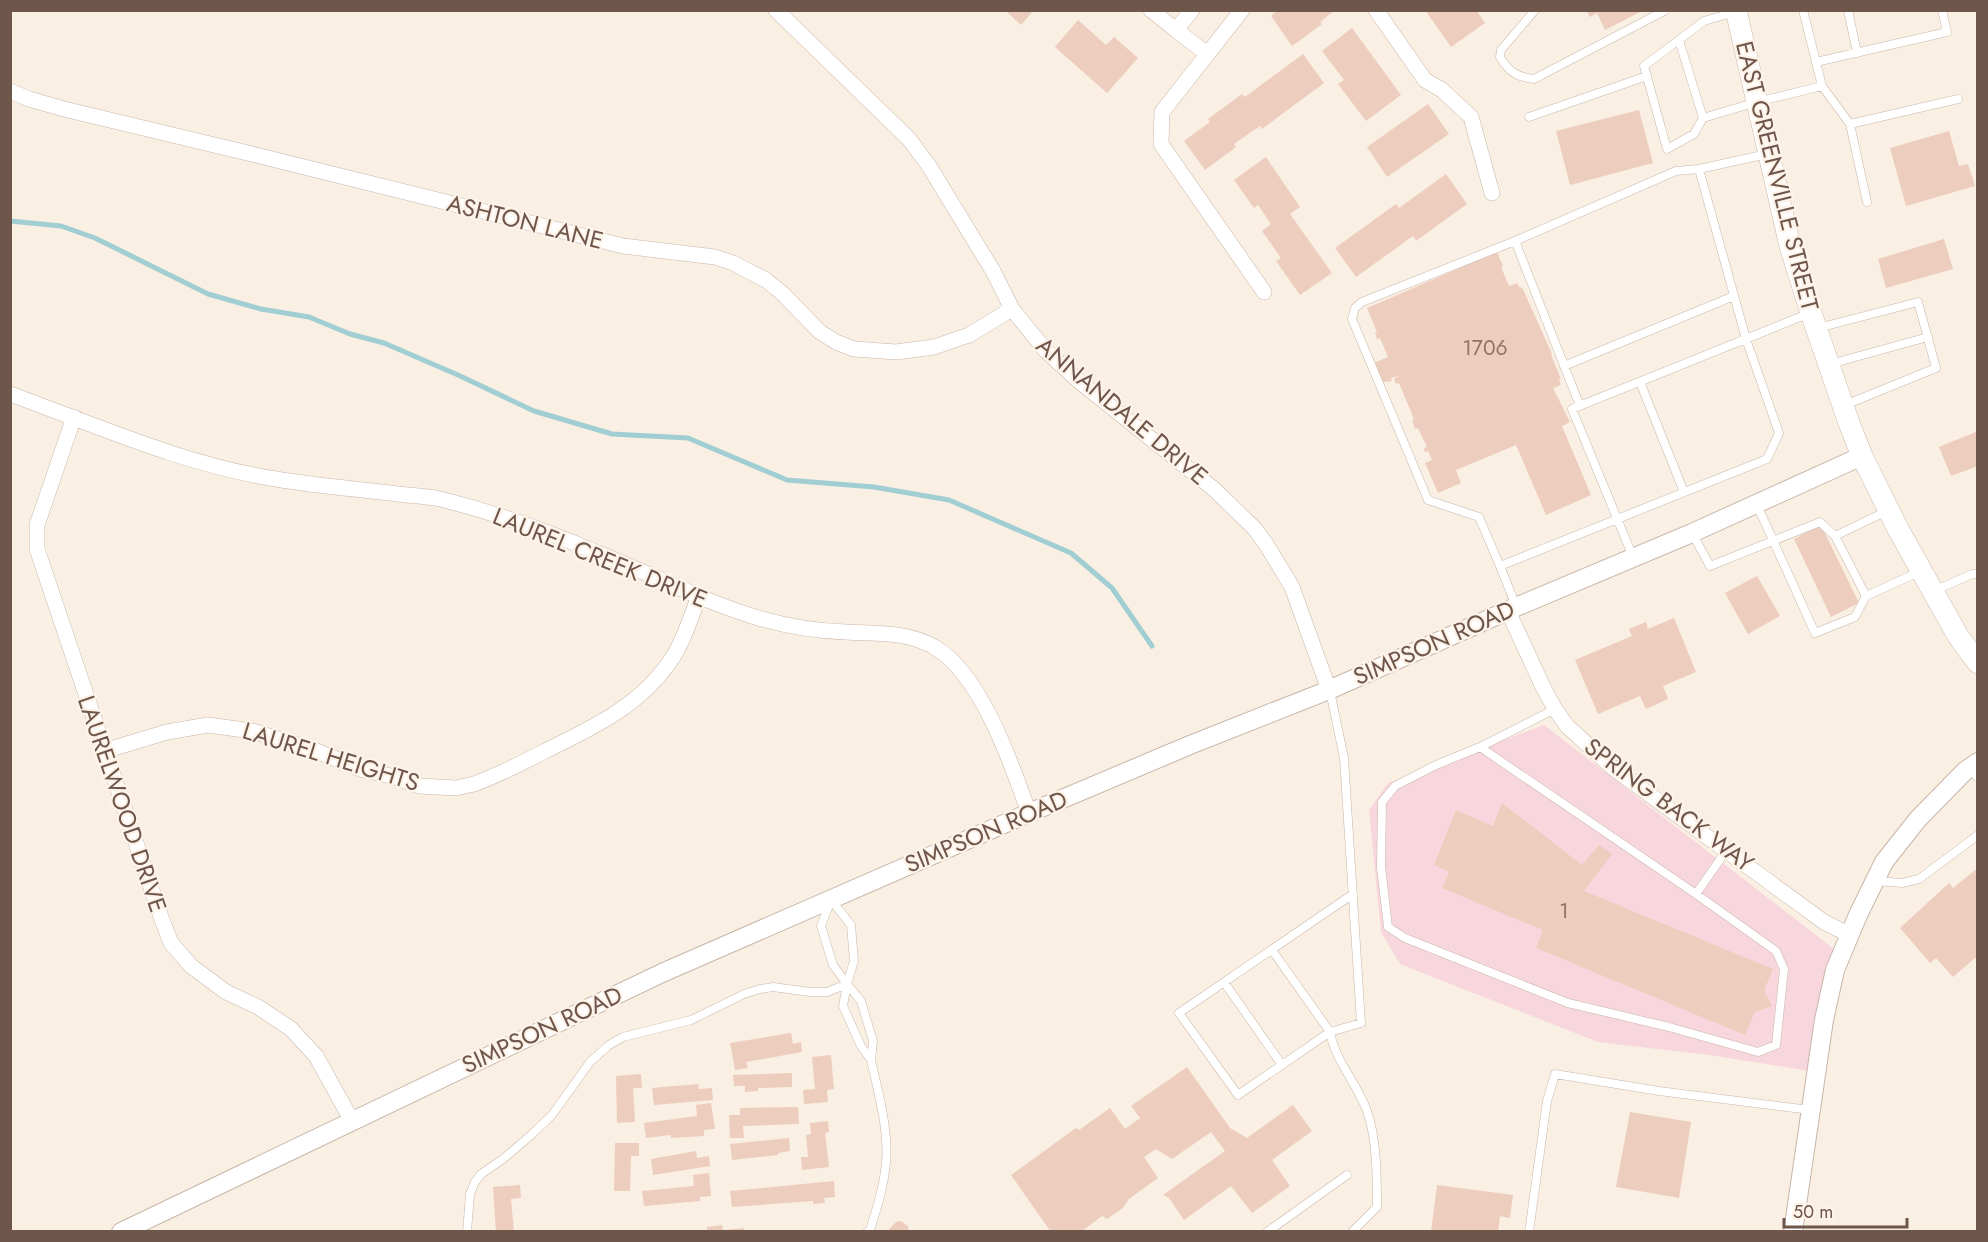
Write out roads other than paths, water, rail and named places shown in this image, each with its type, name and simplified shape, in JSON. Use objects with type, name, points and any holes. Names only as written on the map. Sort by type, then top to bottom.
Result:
[{"type":"main road","name":"EAST GREENVILLE STREET","points":[[1736,11],[1790,246],[1843,405],[1862,456],[1888,510],[1920,571],[1958,636],[1977,663]]},
{"type":"street","name":"ANNANDALE DRIVE","points":[[776,10],[909,139],[929,166],[993,272],[1012,309],[1029,332],[1080,382],[1215,490],[1255,530],[1292,587],[1329,690]]},
{"type":"street","points":[[1151,10],[1207,54]]},
{"type":"street","points":[[1176,30],[1192,10]]},
{"type":"street","points":[[1242,10],[1162,112],[1161,144],[1264,292]]},
{"type":"street","points":[[1376,10],[1425,80],[1442,90],[1471,117],[1492,193]]},
{"type":"street","name":"ASHTON LANE","points":[[10,91],[64,110],[623,246],[697,254],[724,260],[766,280],[820,332],[854,349],[896,352],[934,347],[969,335],[1012,309]]},
{"type":"street","name":"LAUREL CREEK DRIVE","points":[[10,394],[176,455],[217,466],[275,479],[442,500],[511,521],[598,553],[698,598],[791,627],[846,633],[884,632],[920,640],[938,649],[967,676],[995,727],[1029,813]]},
{"type":"street","name":"LAURELWOOD DRIVE","points":[[74,417],[37,525],[37,549],[171,943],[191,966],[226,992],[258,1007],[291,1029],[316,1056],[352,1121]]},
{"type":"street","name":"SIMPSON ROAD","points":[[121,1232],[662,973],[1029,813],[1190,745],[1329,690],[1692,533],[1862,456]]},
{"type":"street","name":"LAUREL HEIGHTS","points":[[104,751],[167,732],[208,725],[252,731],[314,750],[363,770],[395,777],[418,786],[456,788],[474,784],[596,726],[635,701],[655,681],[672,658],[681,642],[698,598]]},
{"type":"street","name":"SPRING BACK WAY","points":[[1512,609],[1555,709],[1567,726],[1613,768],[1824,922],[1850,935]]},
{"type":"street","points":[[1793,1232],[1824,1020],[1835,970],[1884,862],[1918,819],[1975,769]]},
{"type":"lane","points":[[1534,10],[1501,50],[1500,57],[1507,69],[1519,77],[1534,80],[1666,10]]},
{"type":"lane","points":[[1803,10],[1822,86],[1850,124],[1868,202]]},
{"type":"lane","points":[[1848,10],[1857,52]]},
{"type":"lane","points":[[1816,62],[1947,32],[1942,10]]},
{"type":"lane","points":[[1736,11],[1704,21],[1644,66],[1667,149],[1694,134],[1703,118],[1822,86]]},
{"type":"lane","points":[[1679,40],[1703,118]]},
{"type":"lane","points":[[1529,117],[1647,76]]},
{"type":"lane","points":[[1850,124],[1958,99]]},
{"type":"lane","points":[[1512,609],[1500,566],[1479,517],[1428,500],[1352,319],[1355,308],[1362,302],[1515,241],[1676,171],[1699,169],[1769,153]]},
{"type":"lane","points":[[1500,566],[1767,459],[1779,433],[1746,339],[1699,169]]},
{"type":"lane","points":[[1515,241],[1580,406]]},
{"type":"lane","points":[[1564,366],[1734,296]]},
{"type":"lane","points":[[1634,558],[1572,409],[1746,339],[1814,321],[1918,302],[1936,368],[1843,405]]},
{"type":"lane","points":[[1829,364],[1928,337]]},
{"type":"lane","points":[[1640,382],[1684,492]]},
{"type":"lane","points":[[1757,503],[1815,633],[1855,617],[1866,596],[1920,571]]},
{"type":"lane","points":[[1835,537],[1888,510]]},
{"type":"lane","points":[[1692,533],[1710,566],[1820,522],[1835,537],[1866,596]]},
{"type":"lane","points":[[1932,591],[1977,574]]},
{"type":"lane","points":[[1329,690],[1344,758],[1353,894],[1361,1023],[1330,1032],[1238,1095],[1179,1013],[1353,894]]},
{"type":"lane","points":[[1480,747],[1776,951],[1784,969],[1776,1045],[1758,1052],[1669,1027],[1568,1003],[1405,938],[1388,927],[1381,867],[1382,802],[1395,786],[1555,709]]},
{"type":"lane","points":[[1875,881],[1902,883],[1919,879],[1977,835]]},
{"type":"lane","points":[[1696,894],[1727,849]]},
{"type":"lane","points":[[831,900],[821,926],[833,965],[861,1001],[873,1041],[871,1060],[882,1111],[887,1160],[882,1189],[870,1230],[867,1232]]},
{"type":"lane","points":[[831,900],[851,925],[854,961],[843,1006],[861,1046],[871,1060]]},
{"type":"lane","points":[[1272,950],[1330,1032],[1332,1046],[1367,1111],[1377,1164],[1377,1207],[1352,1232]]},
{"type":"lane","points":[[1224,982],[1282,1065]]},
{"type":"lane","points":[[467,1232],[470,1194],[475,1182],[552,1115],[590,1062],[609,1044],[623,1037],[691,1020],[744,994],[760,989],[773,987],[827,992],[848,984]]},
{"type":"lane","points":[[1530,1232],[1547,1101],[1555,1074],[1659,1091],[1811,1110]]},
{"type":"lane","points":[[1267,1232],[1347,1175]]},
{"type":"waterway","points":[[10,221],[61,226],[95,238],[208,294],[261,309],[309,317],[350,334],[384,343],[534,411],[612,434],[688,438],[787,480],[874,487],[949,500],[1071,553],[1112,588],[1152,646]]}]
